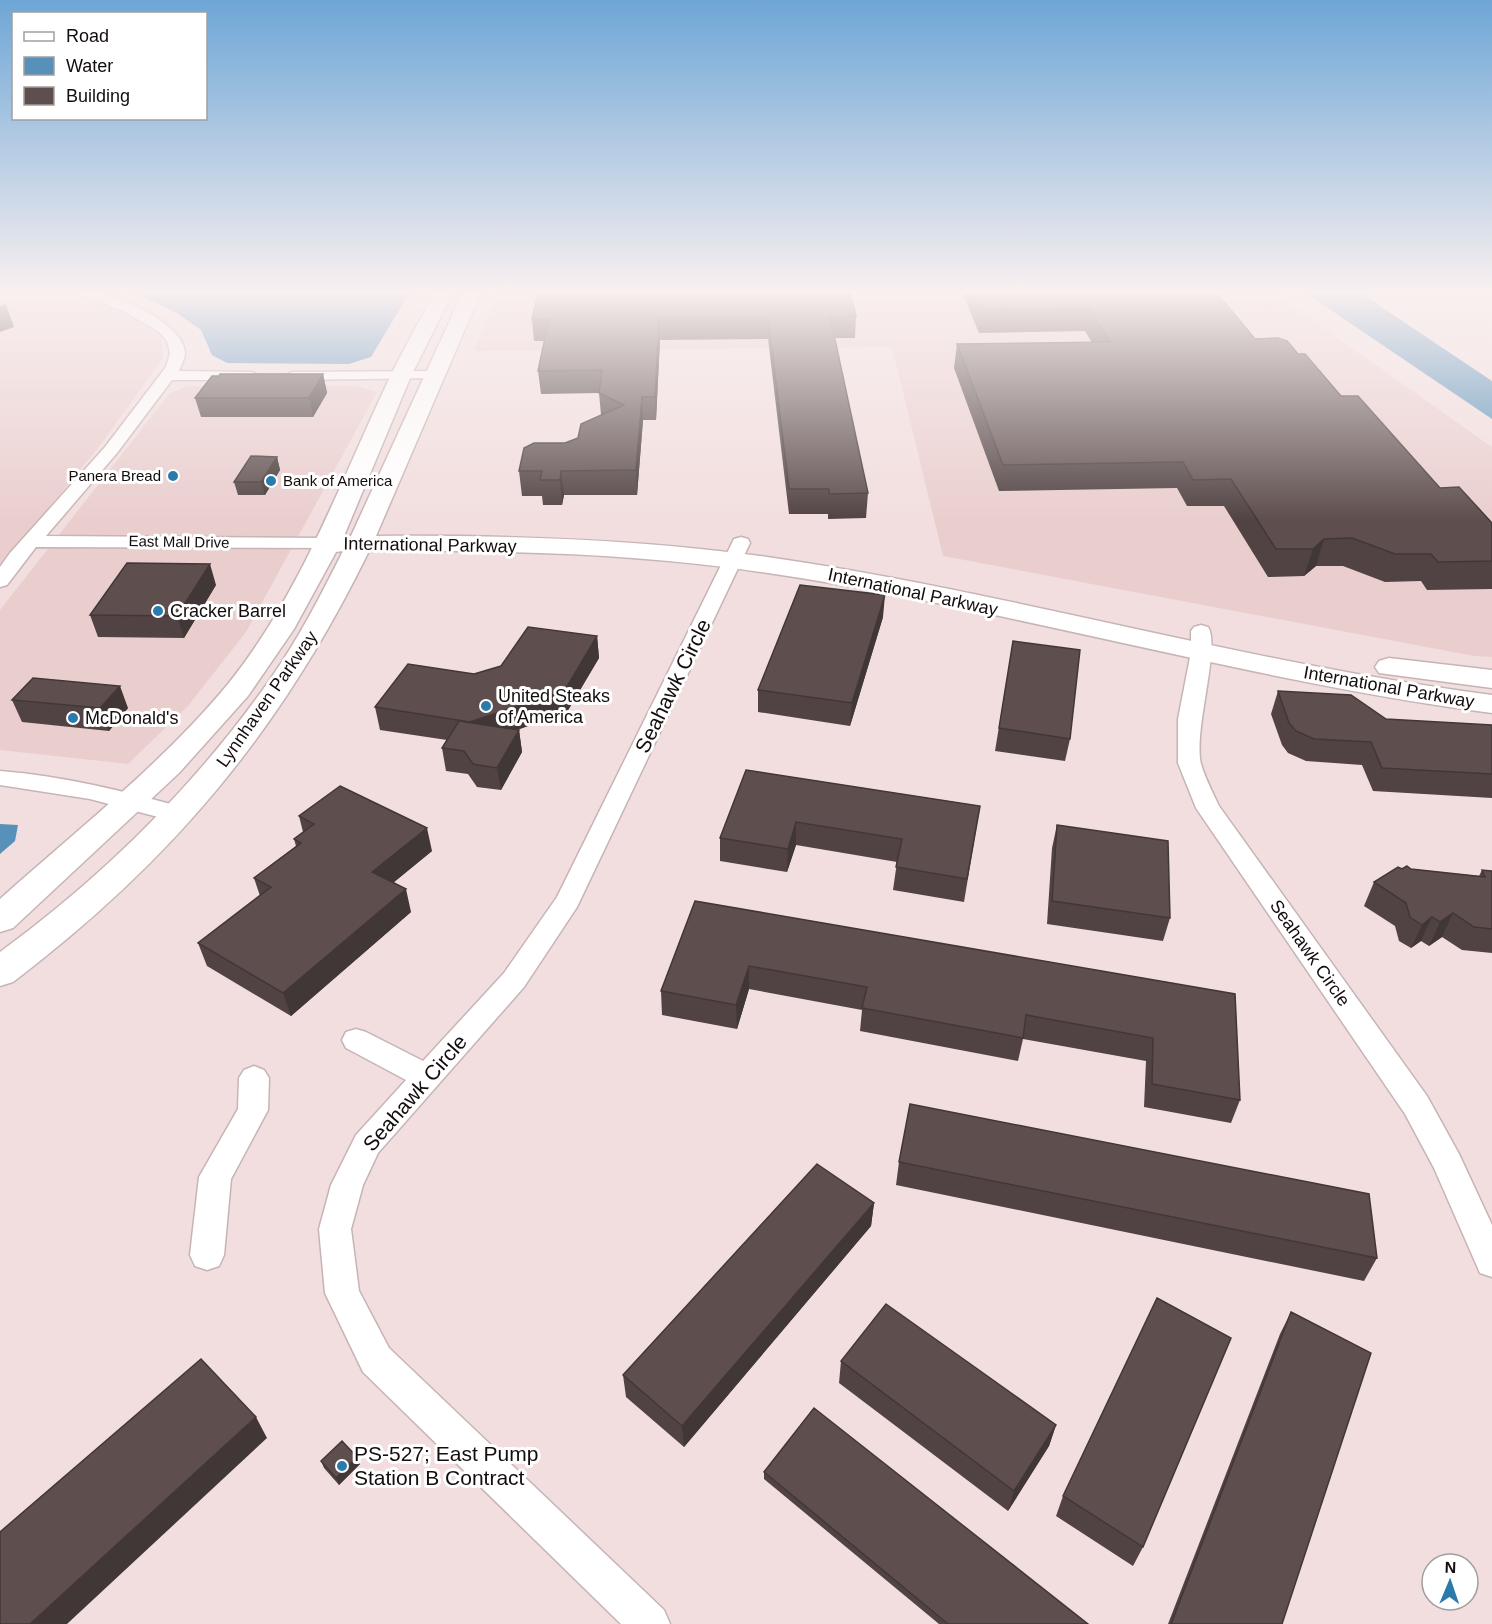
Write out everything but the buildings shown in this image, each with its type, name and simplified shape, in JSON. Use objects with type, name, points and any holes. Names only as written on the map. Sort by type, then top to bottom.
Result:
[{"type":"main road","name":"Lynnhaven Parkway","points":[[0,972],[82,908],[130,864],[215,774],[261,713],[315,631],[405,368]]},
{"type":"main road","name":"Lynnhaven Parkway","points":[[0,919],[168,766],[238,690],[347,536],[438,368]]},
{"type":"main road","name":"International Parkway","points":[[347,536],[651,552],[738,552],[828,574],[1201,641],[1415,672],[1492,679]]},
{"type":"main road","name":"International Parkway","points":[[1201,641],[1428,696],[1492,704]]},
{"type":"street","points":[[0,581],[111,450],[171,368]]},
{"type":"street","points":[[167,375],[435,375]]},
{"type":"street","name":"East Mall Drive","points":[[38,534],[347,536]]},
{"type":"street","name":"Seahawk Circle","points":[[650,1624],[376,1360],[342,1293],[334,1229],[347,1185],[367,1144],[514,980],[568,901],[738,552]]},
{"type":"street","name":"Seahawk Circle","points":[[1201,641],[1189,719],[1189,764],[1208,808],[1416,1105],[1448,1163],[1492,1262]]},
{"type":"street","points":[[0,778],[130,800],[177,814]]},
{"type":"street","points":[[356,1040],[427,1077]]},
{"type":"street","points":[[207,1256],[215,1177],[253,1110],[254,1078]]},
{"type":"shaded area","points":[[0,368],[156,368],[98,448],[0,568]]},
{"type":"shaded area","points":[[897,368],[1380,368],[1492,447],[1492,657],[1474,656],[943,556]]},
{"type":"shaded area","points":[[188,386],[355,386],[377,392],[246,632],[188,706],[128,764],[0,750],[0,610],[170,393]]},
{"type":"water","points":[[1416,368],[1472,368],[1492,381],[1492,419]]},
{"type":"water","points":[[0,824],[18,825],[15,841],[0,854]]},
{"type":"place","name":"Panera Bread","points":[[173,476]]},
{"type":"place","name":"Bank of America","points":[[271,481]]},
{"type":"place","name":"Cracker Barrel","points":[[158,611]]},
{"type":"place","name":"United Steaks of America","points":[[486,706]]},
{"type":"place","name":"McDonald's","points":[[73,718]]},
{"type":"place","name":"PS-527; East Pump Station B Contract","points":[[342,1466]]}]
